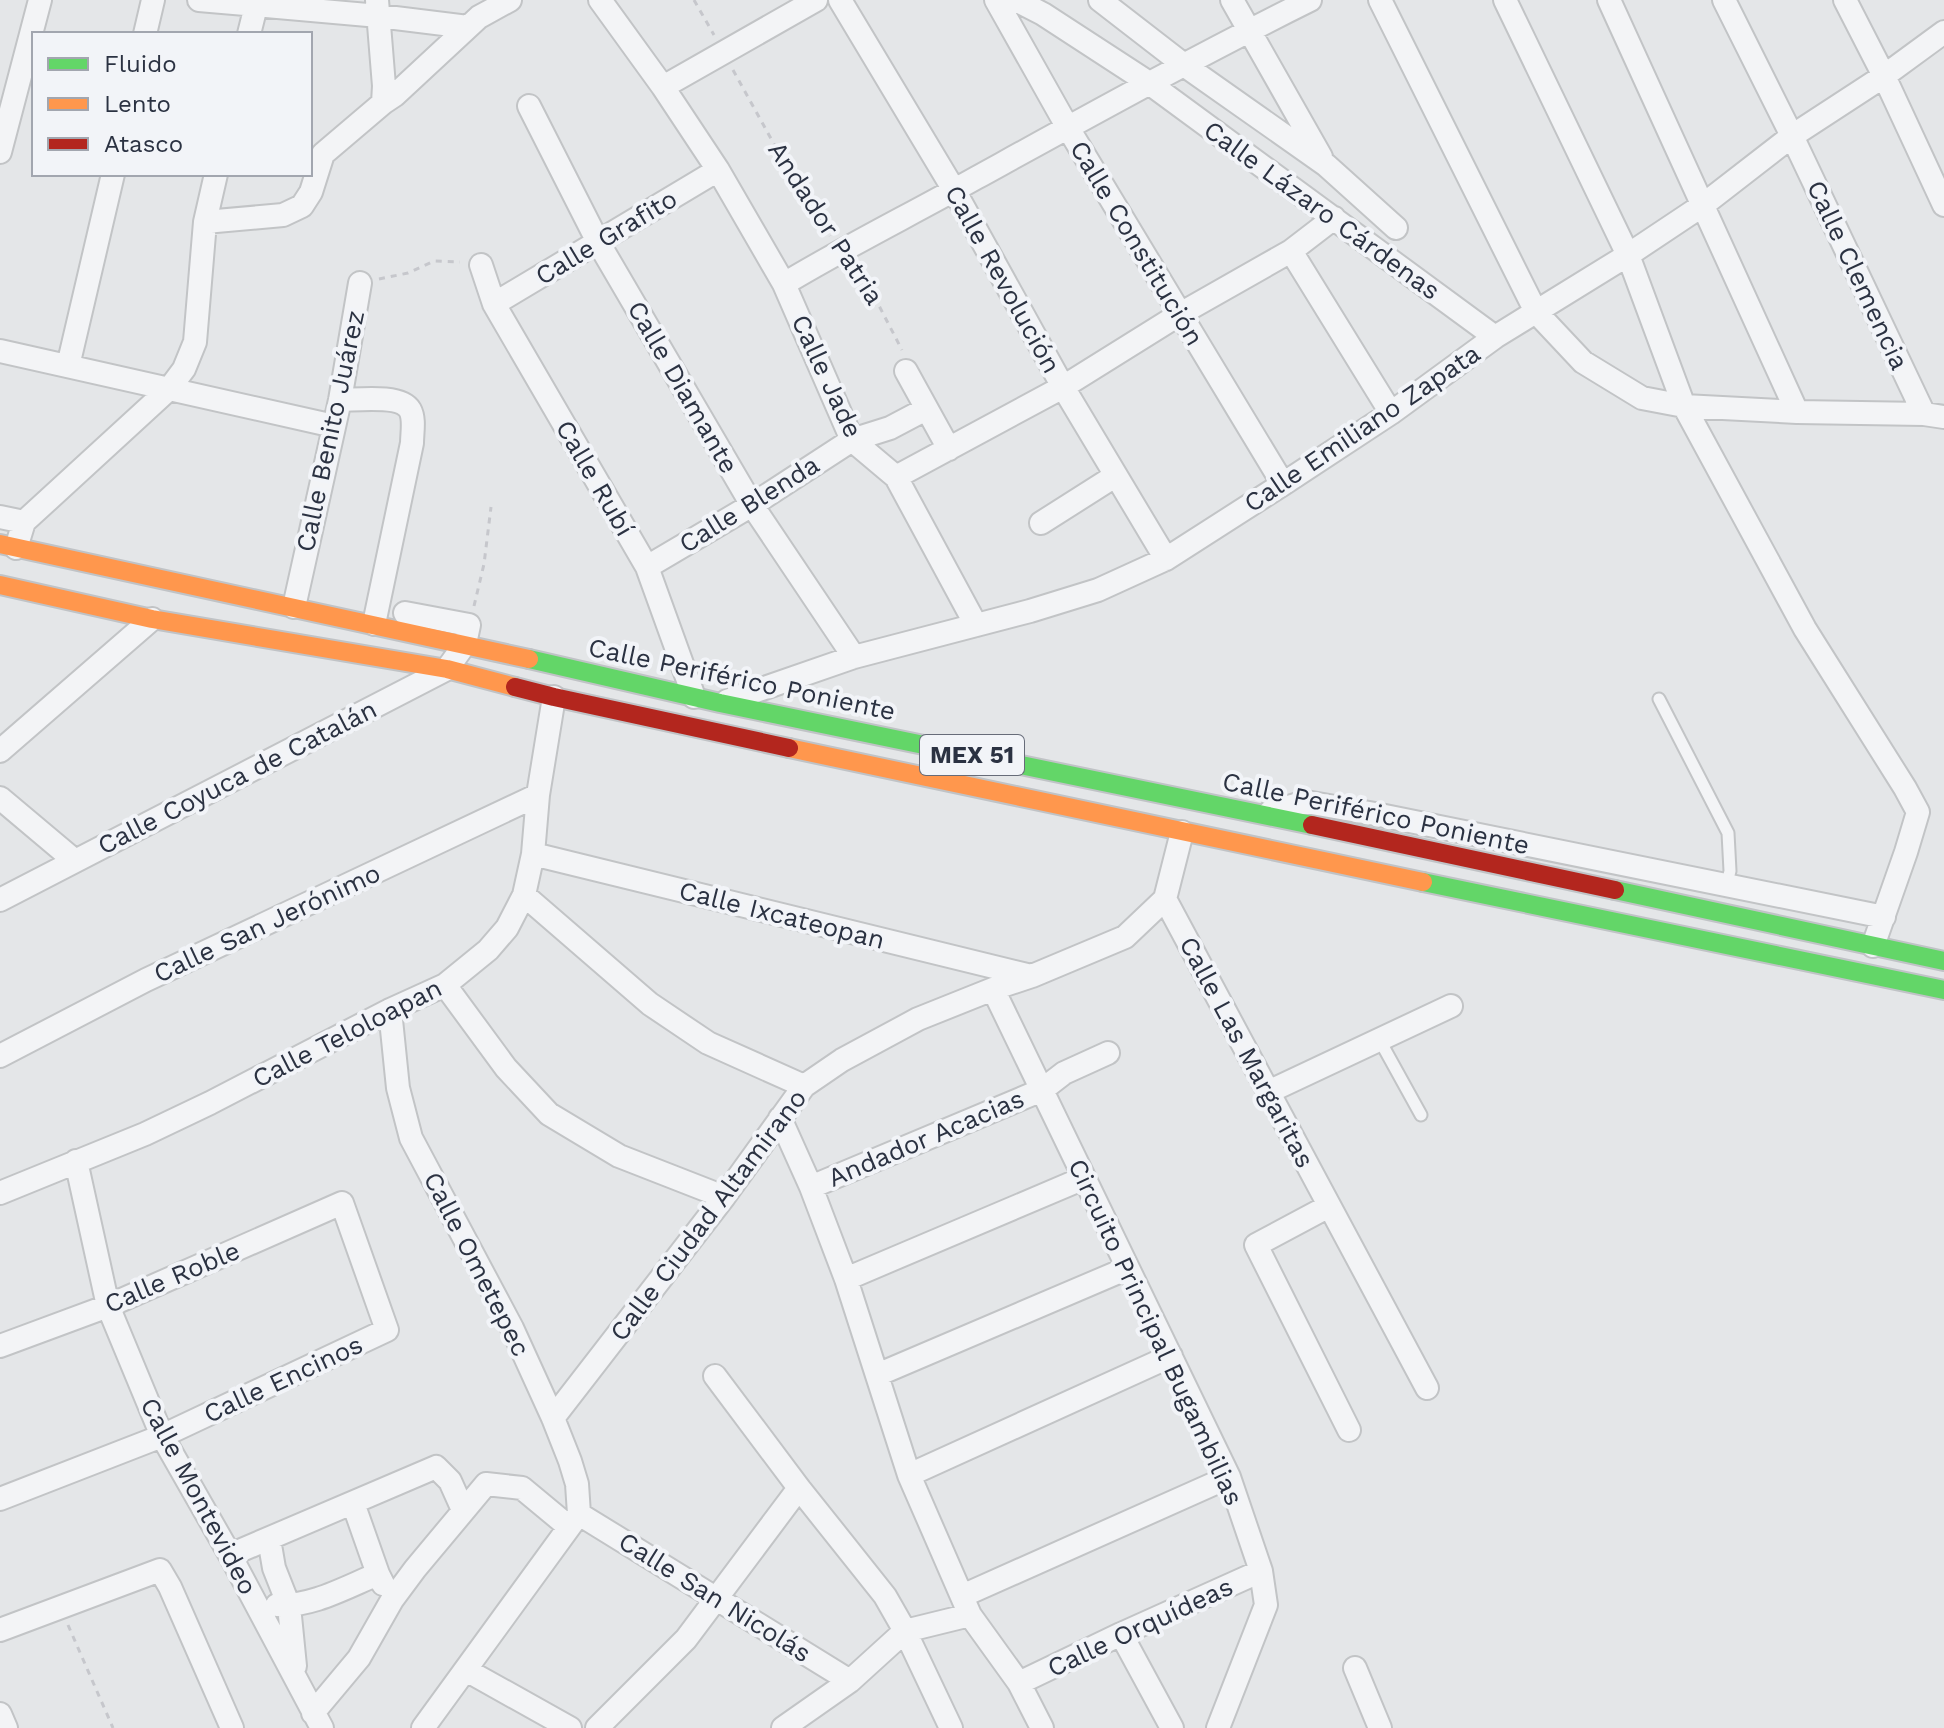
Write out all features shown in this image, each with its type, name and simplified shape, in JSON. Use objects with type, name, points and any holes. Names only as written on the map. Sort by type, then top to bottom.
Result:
[{"type":"main road","points":[[8,546],[295,600]]},
{"type":"main road","name":"MEX 51","points":[[0,585],[152,619],[447,669],[554,697],[1182,832],[1944,990]]},
{"type":"main road","name":"Calle Periférico Poniente","points":[[467,635],[720,703],[1259,814],[1944,961]]},
{"type":"street","points":[[0,152],[40,0]]},
{"type":"street","points":[[145,32],[153,0]]},
{"type":"street","points":[[199,0],[256,6],[378,8],[475,15]]},
{"type":"street","points":[[205,222],[283,215],[302,206],[311,192],[323,154],[395,95],[475,15],[510,0]]},
{"type":"street","name":"Calle Jade","points":[[600,0],[718,170],[784,284],[852,440],[896,477],[976,625]]},
{"type":"street","points":[[663,87],[816,0]]},
{"type":"street","name":"Calle Revolución","points":[[840,0],[954,190],[1063,387],[1166,559]]},
{"type":"street","name":"Calle Constitución","points":[[996,0],[1068,128],[1283,484]]},
{"type":"street","name":"Calle Lázaro Cárdenas","points":[[1016,0],[1043,14],[1149,83],[1495,337]]},
{"type":"street","points":[[1100,0],[1184,65],[1326,165],[1396,228]]},
{"type":"street","points":[[1232,0],[1326,165]]},
{"type":"street","points":[[784,284],[1149,83],[1310,0]]},
{"type":"street","points":[[1380,0],[1536,312],[1583,362],[1642,398],[1684,406],[1934,416]]},
{"type":"street","points":[[1505,0],[1628,255],[1684,406],[1805,629],[1918,812],[1873,946]]},
{"type":"street","points":[[1609,0],[1797,412]]},
{"type":"street","name":"Calle Clemencia","points":[[1724,0],[1934,416]]},
{"type":"street","points":[[1845,0],[1944,205]]},
{"type":"street","points":[[250,32],[256,6]]},
{"type":"street","points":[[378,8],[383,103]]},
{"type":"street","name":"Calle Emiliano Zapata","points":[[720,703],[854,657],[1098,590],[1166,559],[1391,413],[1495,337],[1703,205],[1792,136],[1884,76],[1944,32]]},
{"type":"street","name":"Calle Diamante","points":[[529,106],[598,242],[752,505],[854,657]]},
{"type":"street","name":"Calle Grafito","points":[[494,304],[718,170]]},
{"type":"street","points":[[68,366],[113,176]]},
{"type":"street","points":[[8,546],[24,522],[169,389],[184,369],[195,342],[205,222],[216,176]]},
{"type":"street","points":[[896,477],[1063,387],[1180,314],[1291,251],[1334,218]]},
{"type":"street","points":[[1291,251],[1391,413]]},
{"type":"street","name":"Calle Rubí","points":[[481,265],[494,304],[647,567],[694,697]]},
{"type":"street","name":"Calle Benito Juárez","points":[[295,600],[340,400],[360,283]]},
{"type":"street","points":[[0,351],[334,426]]},
{"type":"street","points":[[906,371],[949,449]]},
{"type":"street","points":[[340,400],[389,400],[405,404],[412,416],[412,443],[376,616]]},
{"type":"street","name":"Calle Blenda","points":[[647,567],[752,505],[852,440],[890,428],[926,409]]},
{"type":"street","points":[[1041,523],[1115,476]]},
{"type":"street","points":[[0,517],[24,522]]},
{"type":"street","points":[[295,600],[467,635]]},
{"type":"street","points":[[0,751],[152,619]]},
{"type":"street","name":"Calle Coyuca de Catalán","points":[[0,900],[447,669],[467,635]]},
{"type":"street","name":"Calle Teloloapan","points":[[0,1193],[145,1134],[445,985],[488,950],[507,928],[524,895],[533,854],[538,795],[554,697]]},
{"type":"street","name":"Calle San Jerónimo","points":[[0,1056],[146,980],[538,795]]},
{"type":"street","points":[[0,798],[75,861]]},
{"type":"street","points":[[1259,814],[1306,802],[1457,829],[1884,917]]},
{"type":"street","points":[[1165,899],[1182,832]]},
{"type":"street","name":"Calle Ixcateopan","points":[[533,854],[1032,976]]},
{"type":"street","points":[[524,895],[650,1004],[708,1043],[804,1086]]},
{"type":"street","name":"Calle Ciudad Altamirano","points":[[553,1418],[724,1197],[804,1086],[842,1060],[918,1019],[1125,937],[1165,899]]},
{"type":"street","name":"Calle Las Margaritas","points":[[1165,899],[1427,1388]]},
{"type":"street","points":[[445,985],[506,1068],[549,1114],[619,1156],[724,1197]]},
{"type":"street","name":"Circuito Principal Bugambilias","points":[[993,989],[1229,1477],[1261,1571],[1266,1605],[1218,1728]]},
{"type":"street","points":[[1268,1092],[1451,1006]]},
{"type":"street","name":"Calle Ometepec","points":[[390,1010],[398,1088],[411,1138],[512,1328],[553,1418],[577,1484],[574,1521]]},
{"type":"street","name":"Andador Acacias","points":[[811,1187],[1042,1090],[1064,1073],[1108,1053]]},
{"type":"street","points":[[780,1118],[811,1187],[846,1279],[909,1475],[966,1605],[1019,1683],[1042,1728]]},
{"type":"street","name":"Calle Montevideo","points":[[76,1161],[108,1306],[162,1436],[230,1555],[318,1721]]},
{"type":"street","points":[[846,1279],[1084,1178]]},
{"type":"street","name":"Calle Roble","points":[[0,1346],[108,1306],[342,1203],[387,1330]]},
{"type":"street","points":[[1329,1206],[1256,1245],[1349,1430]]},
{"type":"street","points":[[877,1375],[1128,1268]]},
{"type":"street","name":"Calle Encinos","points":[[0,1499],[162,1436],[387,1330]]},
{"type":"street","points":[[909,1475],[1171,1356]]},
{"type":"street","points":[[715,1376],[885,1596],[951,1728]]},
{"type":"street","points":[[230,1555],[436,1467],[450,1481],[463,1510],[392,1600],[318,1721]]},
{"type":"street","points":[[783,1728],[850,1681],[905,1631],[966,1605],[1229,1477]]},
{"type":"street","name":"Calle San Nicolás","points":[[463,1510],[486,1484],[522,1488],[574,1521],[716,1599],[850,1681]]},
{"type":"street","points":[[597,1728],[686,1639],[799,1488]]},
{"type":"street","points":[[353,1503],[378,1574],[392,1600]]},
{"type":"street","points":[[423,1728],[574,1521]]},
{"type":"street","points":[[269,1539],[274,1568],[289,1606],[297,1679]]},
{"type":"street","points":[[0,1630],[160,1570],[232,1728]]},
{"type":"street","name":"Calle Orquídeas","points":[[1019,1683],[1261,1571]]},
{"type":"street","points":[[256,1603],[289,1606],[316,1600],[378,1574]]},
{"type":"street","points":[[1121,1634],[1172,1728]]},
{"type":"street","points":[[1355,1668],[1380,1728]]},
{"type":"street","points":[[466,1670],[570,1728]]},
{"type":"street","points":[[0,1714],[6,1728]]},
{"type":"lane","points":[[1659,699],[1728,833],[1730,871],[1727,885],[1718,913],[1704,939]]},
{"type":"lane","points":[[1379,1039],[1421,1115]]},
{"type":"path","name":"Andador Patria","points":[[694,0],[774,144],[840,251],[862,273],[904,353],[906,371]]},
{"type":"path","name":"Calle Benito Juárez","points":[[360,283],[408,273],[434,261],[481,265]]},
{"type":"path","points":[[467,635],[484,564],[491,507]]},
{"type":"path","points":[[60,1609],[113,1728]]},
{"type":"traffic: fast","points":[[529,659],[720,703],[1312,825]]},
{"type":"traffic: fast","points":[[1423,882],[1944,990]]},
{"type":"traffic: fast","points":[[1615,890],[1944,961]]},
{"type":"traffic: slow","points":[[0,544],[529,659]]},
{"type":"traffic: slow","points":[[0,585],[152,619],[447,669],[515,687]]},
{"type":"traffic: slow","points":[[789,748],[1423,882]]},
{"type":"traffic: jam","points":[[515,687],[789,748]]},
{"type":"traffic: jam","points":[[1312,825],[1615,890]]}]
